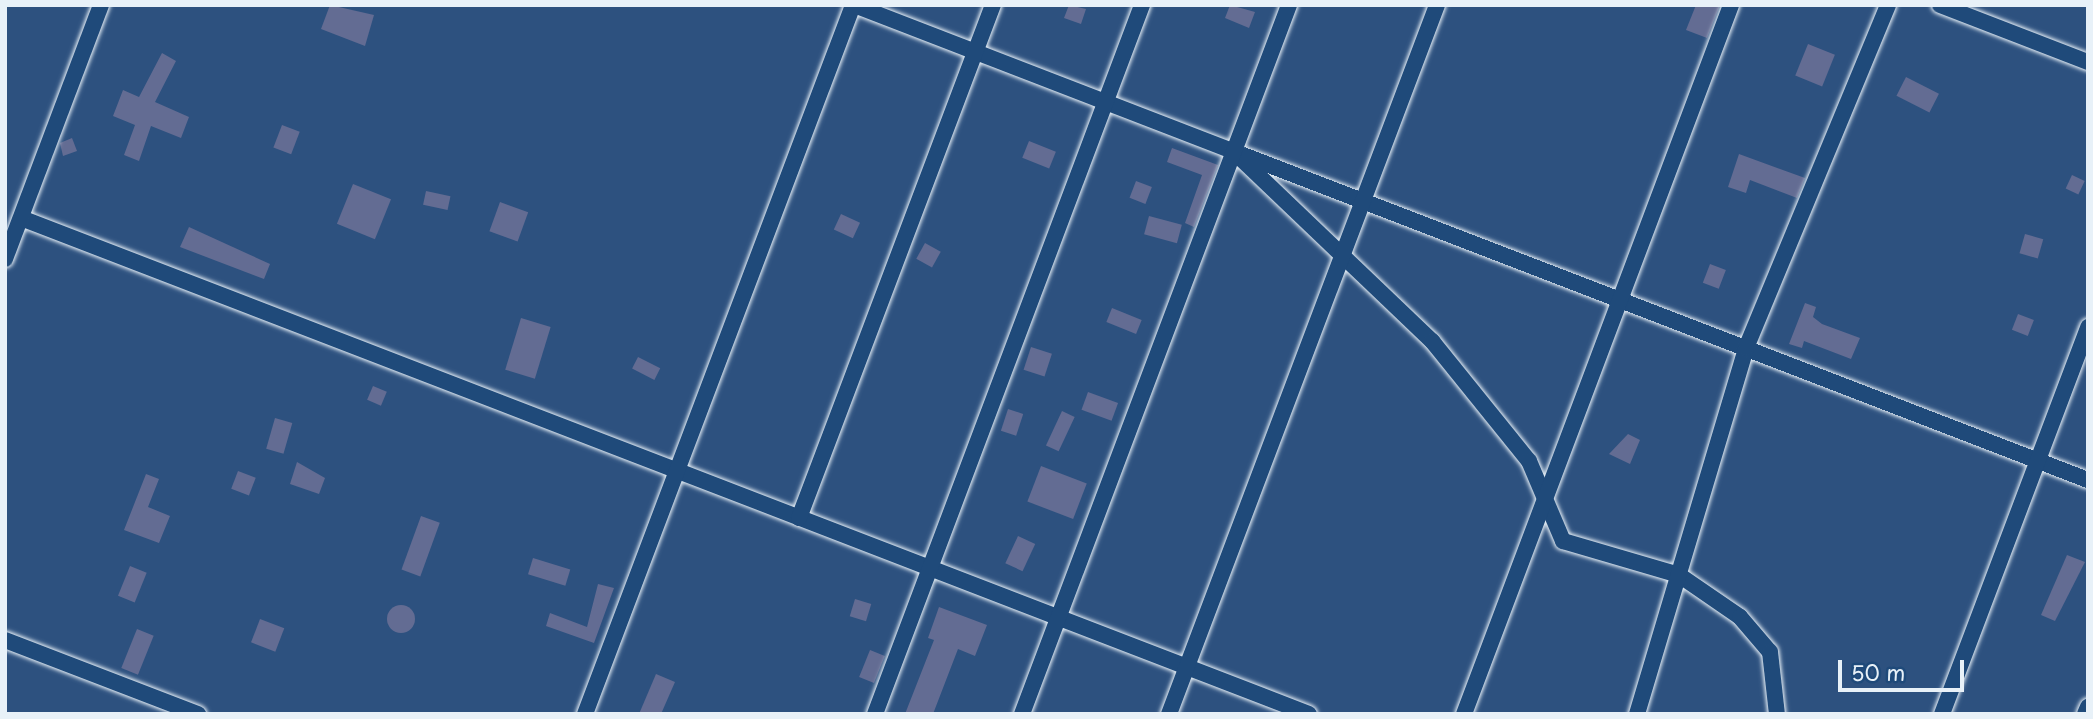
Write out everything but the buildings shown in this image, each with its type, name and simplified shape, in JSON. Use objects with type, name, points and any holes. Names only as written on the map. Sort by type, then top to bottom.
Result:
[{"type":"street","points":[[5,259],[101,5]]},
{"type":"street","points":[[585,714],[853,5],[2088,480]]},
{"type":"street","points":[[799,518],[993,5]]},
{"type":"street","points":[[875,714],[1142,5]]},
{"type":"street","points":[[1022,714],[1289,5]]},
{"type":"street","points":[[1169,714],[1437,5]]},
{"type":"street","points":[[1464,714],[1731,5]]},
{"type":"street","points":[[1637,714],[1746,348],[1888,5]]},
{"type":"street","points":[[1940,5],[2088,62]]},
{"type":"street","points":[[1234,152],[1432,341],[1529,461],[1546,494],[1563,541],[1679,575],[1740,617],[1770,652],[1777,714]]},
{"type":"street","points":[[21,218],[1309,714]]},
{"type":"street","points":[[1942,714],[2088,327]]},
{"type":"street","points":[[5,639],[198,714]]},
{"type":"street","points":[[2085,714],[2088,707]]}]
